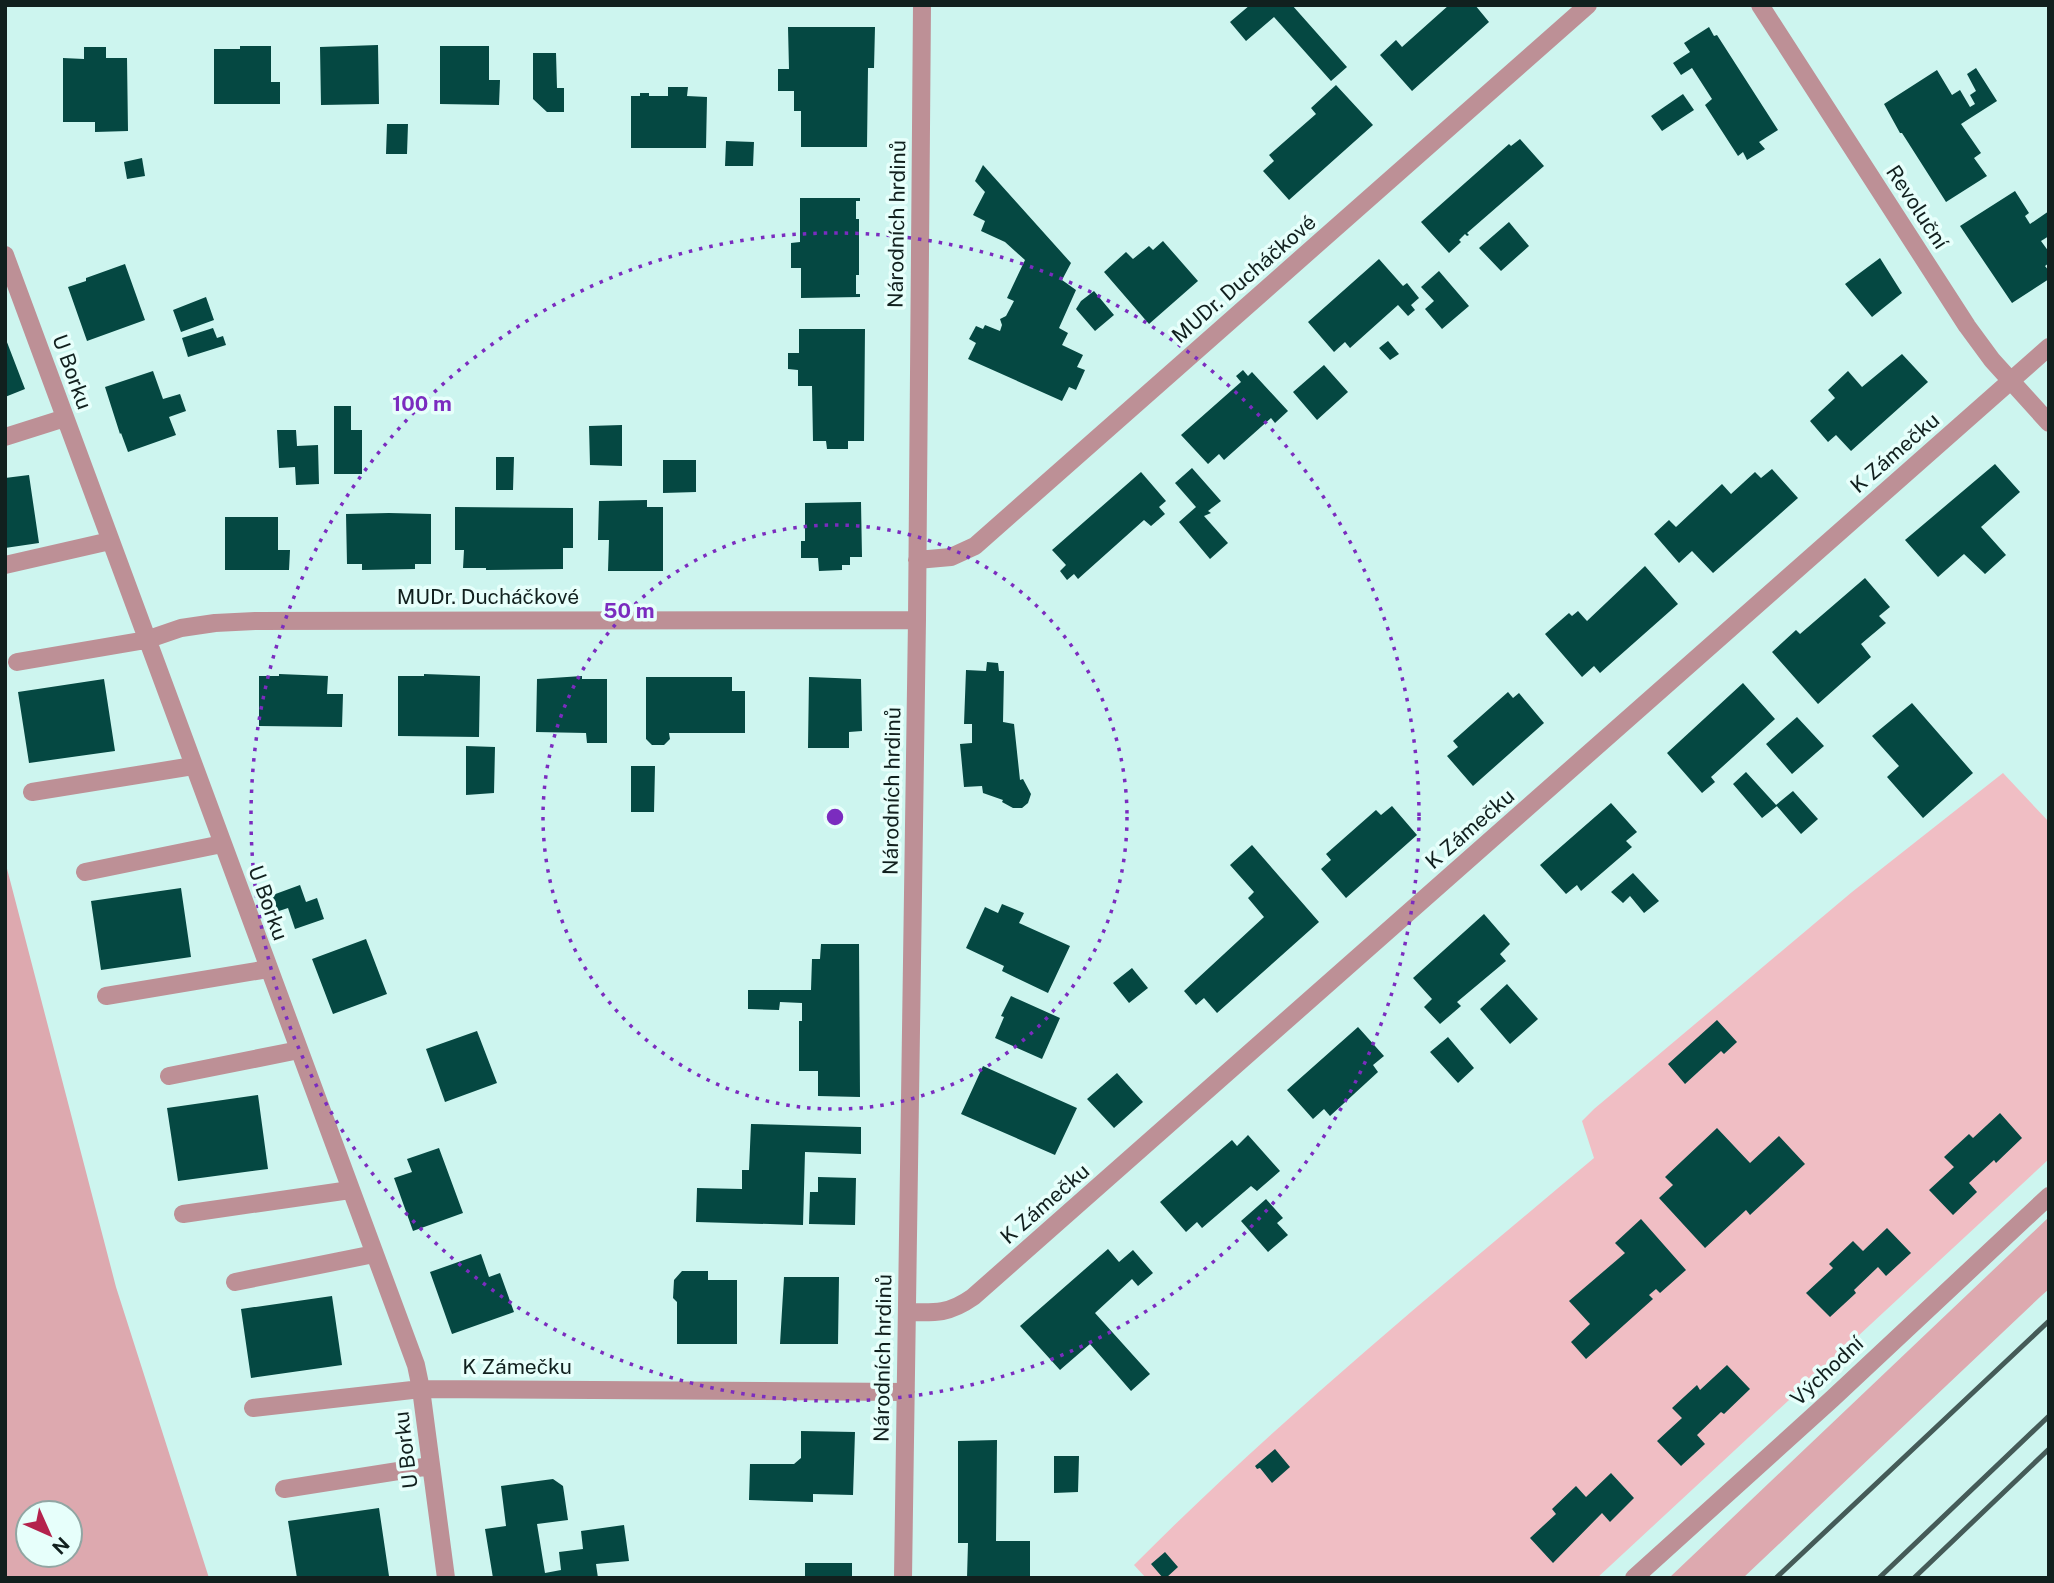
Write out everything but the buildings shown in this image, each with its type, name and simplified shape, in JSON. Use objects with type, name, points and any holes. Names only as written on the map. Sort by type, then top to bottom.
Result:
[{"type":"street","name":"Národních hrdinů","points":[[903,1578],[917,620],[922,5]]},
{"type":"street","name":"MUDr. Ducháčkové","points":[[917,560],[951,557],[975,546],[1588,5]]},
{"type":"street","name":"Revoluční","points":[[1760,5],[1967,326],[2010,381],[2049,423]]},
{"type":"street","name":"U Borku","points":[[5,255],[416,1364],[446,1578]]},
{"type":"street","name":"K Zámečku","points":[[907,1312],[953,1310],[973,1297],[2049,347]]},
{"type":"street","points":[[5,437],[65,418]]},
{"type":"street","points":[[5,565],[110,541]]},
{"type":"street","name":"MUDr. Ducháčkové","points":[[17,662],[146,640],[181,628],[255,621],[917,620]]},
{"type":"street","points":[[32,793],[193,766]]},
{"type":"street","points":[[85,872],[222,844]]},
{"type":"street","points":[[106,996],[268,969]]},
{"type":"street","points":[[169,1076],[299,1050]]},
{"type":"street","points":[[183,1214],[351,1190]]},
{"type":"street","name":"Východní","points":[[1634,1578],[1832,1399],[2049,1196]]},
{"type":"street","points":[[235,1282],[374,1254]]},
{"type":"street","name":"K Zámečku","points":[[253,1408],[421,1389],[906,1392]]},
{"type":"street","points":[[284,1489],[430,1466]]},
{"type":"shaded area","points":[[2003,773],[2049,822],[2049,1159],[1597,1578],[1146,1578],[1134,1565],[1189,1511],[1360,1356],[1594,1158],[1582,1121],[1594,1109],[1852,892]]},
{"type":"shaded area","points":[[5,861],[116,1287],[209,1578],[5,1578]]},
{"type":"shaded area","points":[[2049,1217],[2049,1289],[1743,1578],[1669,1578]]},
{"type":"railway","points":[[1776,1578],[2049,1321]]},
{"type":"railway","points":[[1879,1578],[2049,1416]]},
{"type":"railway","points":[[1914,1578],[2049,1449]]}]
